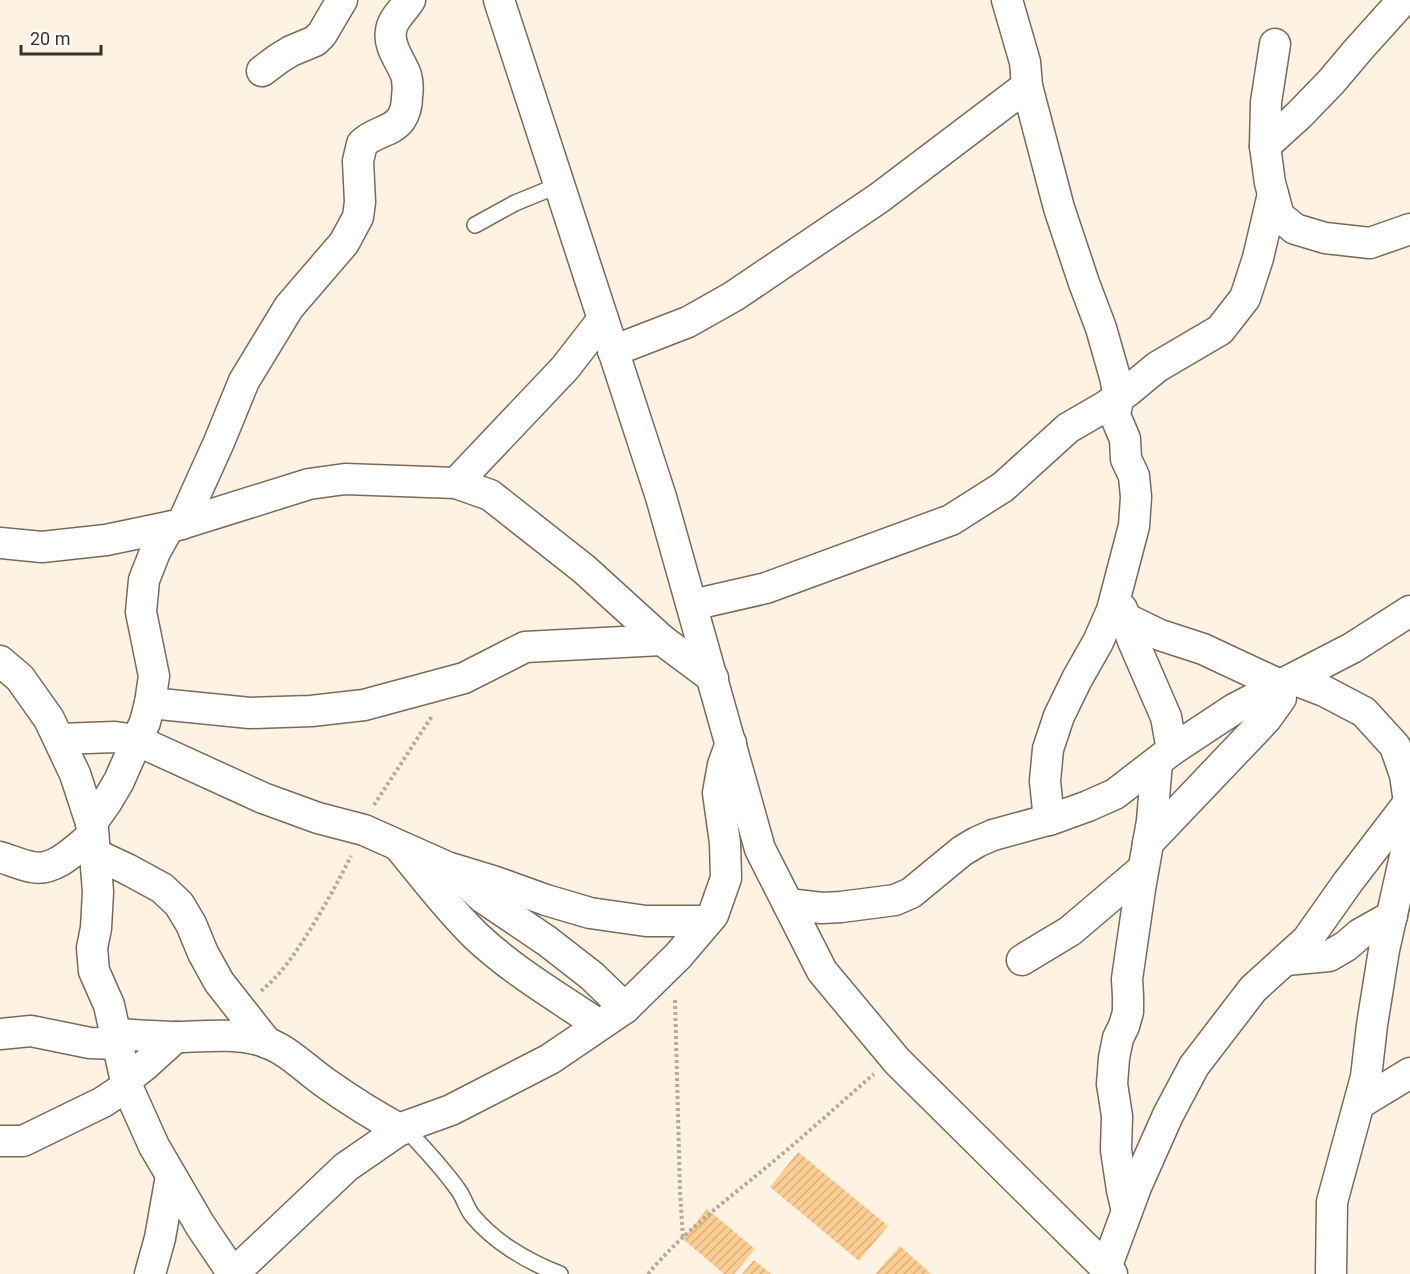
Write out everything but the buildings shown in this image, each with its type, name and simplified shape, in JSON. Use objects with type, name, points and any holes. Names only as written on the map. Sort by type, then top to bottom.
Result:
[{"type":"street","points":[[262,71],[291,51],[315,41],[322,34],[342,0]]},
{"type":"street","points":[[0,857],[33,867],[45,868],[93,838],[145,722],[150,703],[154,676],[141,612],[144,580],[155,552],[176,525],[219,442],[244,381],[289,307],[344,243],[358,217],[360,202],[358,161],[362,144],[375,134],[395,125],[402,118],[407,104],[406,76],[392,45],[390,32],[410,0]]},
{"type":"street","points":[[499,0],[661,497],[760,849],[822,971],[894,1057],[1106,1272],[1136,1187],[1168,1115],[1194,1066],[1253,989],[1307,940],[1348,882],[1410,802],[1405,775],[1395,746],[1364,712],[1324,691],[1286,682],[1203,649],[1160,635],[1121,607]]},
{"type":"street","points":[[1007,0],[1025,62],[1027,86],[1059,207],[1101,328],[1115,376],[1119,397],[1115,413],[1125,440],[1126,459],[1134,476],[1136,497],[1134,526],[1121,607],[1166,717],[1164,756],[1127,979],[1128,1012],[1118,1038],[1114,1058],[1112,1084],[1117,1116],[1116,1150],[1127,1211]]},
{"type":"street","points":[[1265,146],[1331,82],[1403,0]]},
{"type":"street","points":[[1275,44],[1266,102],[1265,146],[1270,183],[1279,216],[1294,229],[1325,238],[1370,243],[1410,229]]},
{"type":"street","points":[[613,351],[688,322],[734,296],[879,198],[1027,86]]},
{"type":"street","points":[[692,605],[766,588],[951,520],[1003,488],[1068,428],[1106,406],[1157,367],[1220,330],[1245,298],[1258,258],[1273,194]]},
{"type":"street","points":[[456,483],[565,368],[603,319]]},
{"type":"street","points":[[0,543],[42,546],[106,540],[176,525],[309,484],[345,479],[456,483],[490,495],[584,569],[662,640],[713,678]]},
{"type":"street","points":[[1049,820],[1045,781],[1048,749],[1059,716],[1112,610],[1121,607]]},
{"type":"street","points":[[788,904],[822,908],[895,900],[911,893],[962,851],[977,842],[993,835],[1049,820],[1115,794],[1164,756],[1234,709],[1352,648],[1410,610]]},
{"type":"street","points":[[150,703],[250,712],[311,711],[364,705],[464,678],[525,647],[662,640]]},
{"type":"street","points":[[0,661],[20,678],[49,719],[75,774],[93,838],[98,892],[96,928],[92,948],[94,970],[109,1005],[127,1083],[154,1146],[200,1225],[233,1274],[346,1167],[403,1129],[451,1110],[550,1059],[625,1008],[674,960],[713,915],[726,878],[726,843],[718,793],[723,765],[731,743]]},
{"type":"street","points":[[1022,960],[1070,931],[1146,856],[1266,719],[1281,698],[1286,682]]},
{"type":"street","points":[[58,739],[116,737],[136,740],[263,798],[318,818],[362,829],[447,867],[590,913],[646,921],[707,921]]},
{"type":"street","points":[[93,838],[127,869],[162,888],[179,904],[219,982],[267,1043]]},
{"type":"street","points":[[397,845],[476,936],[505,960],[599,1025]]},
{"type":"street","points":[[1331,1274],[1332,1202],[1366,1077],[1373,1014],[1384,950],[1398,916],[1408,851]]},
{"type":"street","points":[[447,867],[482,897],[547,941],[592,976],[625,1008]]},
{"type":"street","points":[[1286,960],[1329,956],[1360,934],[1398,916]]},
{"type":"street","points":[[0,1034],[31,1031],[90,1043],[117,1039],[176,1037],[241,1037],[267,1043],[296,1059],[325,1083],[366,1111],[403,1129]]},
{"type":"street","points":[[0,1141],[23,1141],[103,1102],[176,1037]]},
{"type":"street","points":[[1359,1104],[1410,1073]]},
{"type":"street","points":[[150,1274],[160,1238],[171,1176]]},
{"type":"lane","points":[[475,225],[515,203],[559,185]]},
{"type":"lane","points":[[403,1129],[428,1152],[460,1193],[471,1214],[484,1227],[506,1245],[539,1266],[560,1274]]},
{"type":"path","points":[[236,1002],[262,990],[282,971],[301,943],[334,890],[362,829],[386,786],[432,716],[451,682]]},
{"type":"path","points":[[674,960],[683,1238]]},
{"type":"path","points":[[648,1274],[660,1259],[704,1217],[812,1129],[894,1057]]}]
